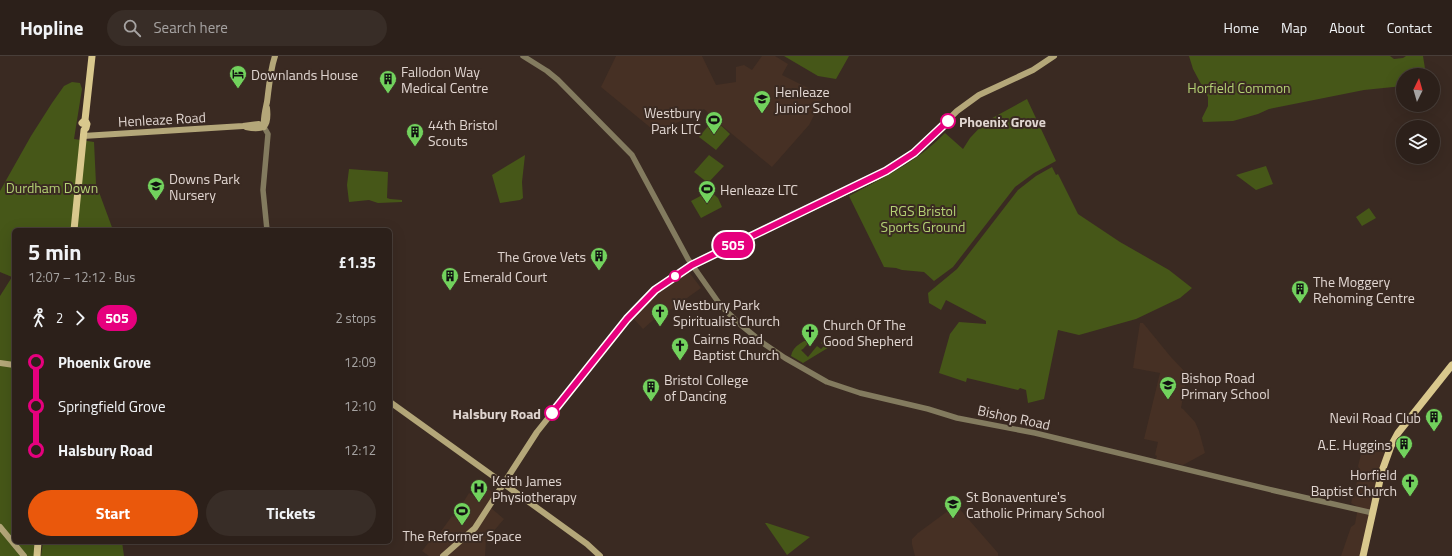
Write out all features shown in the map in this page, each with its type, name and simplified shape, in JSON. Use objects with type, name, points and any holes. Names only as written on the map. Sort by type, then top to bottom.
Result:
[{"type":"main road","points":[[74,228],[83,133],[82,123],[85,120],[92,56]]},
{"type":"main road","points":[[264,127],[268,121],[267,102],[270,74],[275,56]]},
{"type":"main road","points":[[443,556],[475,528],[537,432],[630,315],[655,290],[692,265],[886,171],[914,153],[957,112],[979,95],[1029,72],[1054,56]]},
{"type":"main road","name":"Henleaze Road","points":[[83,133],[243,126],[258,129],[264,127]]},
{"type":"main road","points":[[0,363],[12,364]]},
{"type":"main road","points":[[1362,556],[1374,513],[1382,471],[1391,446],[1398,433],[1452,365]]},
{"type":"main road","points":[[392,403],[587,544],[600,556]]},
{"type":"main road","points":[[0,527],[12,542]]},
{"type":"main road","points":[[14,544],[24,556]]},
{"type":"main road","points":[[37,556],[38,544]]},
{"type":"street","name":"Bishop Road","points":[[523,56],[547,71],[558,80],[632,155],[692,265],[721,306],[741,325],[779,354],[827,382],[860,393],[928,409],[957,418],[1035,433],[1374,513]]},
{"type":"street","points":[[264,127],[268,134],[263,190],[267,228]]},
{"type":"shaded area","name":"Henleaze Junior School","points":[[616,56],[702,56],[716,85],[736,82],[736,67],[744,65],[752,70],[762,56],[775,56],[788,64],[782,75],[824,96],[809,125],[772,167],[704,109],[657,133],[601,87]]},
{"type":"shaded area","points":[[689,272],[701,288],[662,316],[660,314],[643,329],[631,316],[657,293]]},
{"type":"shaded area","name":"Bishop Road Primary School","points":[[1140,323],[1143,323],[1186,373],[1184,378],[1186,380],[1181,408],[1195,422],[1205,453],[1183,465],[1156,459],[1157,456],[1155,455],[1158,442],[1144,439],[1160,373],[1133,368]]},
{"type":"shaded area","points":[[1364,443],[1385,453],[1360,556],[1341,556],[1351,527],[1355,524],[1358,507],[1351,503],[1360,471],[1358,466]]},
{"type":"shaded area","points":[[488,489],[499,496],[491,508],[504,519],[486,540],[485,556],[429,556],[422,551],[435,534],[439,534],[452,516],[454,517],[469,493],[480,500]]},
{"type":"shaded area","name":"St Bonaventure's Catholic Primary School","points":[[956,505],[998,553],[998,556],[915,556],[912,539]]},
{"type":"green space","points":[[784,56],[849,56],[836,79],[818,76]]},
{"type":"green space","name":"Horfield Common","points":[[1189,56],[1390,56],[1394,59],[1403,58],[1406,56],[1423,56],[1425,68],[1396,68],[1396,87],[1364,90],[1269,109],[1258,114],[1233,121],[1203,122],[1202,118],[1208,106],[1208,97],[1193,69]]},
{"type":"green space","name":"Durdham Down","points":[[72,82],[80,83],[82,89],[74,139],[94,142],[96,184],[112,228],[12,228],[12,277],[0,272],[0,191],[31,136],[64,86]]},
{"type":"green space","name":"RGS Bristol Sports Ground","points":[[1027,99],[1056,161],[1034,173],[1015,187],[953,267],[934,281],[924,272],[884,267],[849,196],[887,176],[912,160],[935,143],[945,133],[963,149],[970,138],[985,122]]},
{"type":"green space","name":"Westbury Park LTC","points":[[714,119],[730,134],[716,150],[699,137]]},
{"type":"green space","points":[[525,155],[522,182],[523,198],[520,200],[500,203],[492,175]]},
{"type":"green space","name":"Henleaze LTC","points":[[709,155],[724,166],[708,183],[694,172]]},
{"type":"green space","points":[[1266,166],[1273,184],[1256,190],[1236,175]]},
{"type":"green space","points":[[1052,167],[1056,175],[1058,174],[1078,214],[1120,242],[1169,270],[1192,288],[1180,298],[1136,319],[1079,335],[1058,330],[1044,399],[1028,403],[1026,390],[1020,388],[1018,390],[967,378],[966,382],[939,373],[950,334],[959,322],[986,324],[986,321],[946,300],[941,310],[929,303],[928,293],[957,269],[1018,190],[1036,176]]},
{"type":"green space","points":[[349,169],[388,172],[387,198],[402,200],[402,202],[378,203],[369,200],[349,202],[347,185]]},
{"type":"green space","name":"Henleaze LTC","points":[[710,191],[718,198],[722,207],[701,218],[691,201]]},
{"type":"green space","points":[[1369,208],[1376,218],[1362,226],[1356,217]]},
{"type":"green space","name":"Durdham Down","points":[[12,277],[12,544],[34,544],[34,556],[0,556],[0,296]]},
{"type":"green space","points":[[814,337],[801,350],[808,357],[817,346],[821,349],[824,346],[821,343],[825,339],[831,346],[803,363],[791,356],[792,352],[797,346]]},
{"type":"green space","points":[[765,523],[767,523],[810,537],[787,555]]},
{"type":"green space","points":[[43,544],[122,544],[124,556],[41,556]]},
{"type":"bus line","name":"505","points":[[552,413],[627,319],[655,290],[692,265],[877,177],[902,162],[923,146],[948,121]]},
{"type":"place","name":"Downlands House","points":[[238,89]]},
{"type":"place","name":"Fallodon Way Medical Centre","points":[[388,94]]},
{"type":"place","name":"Henleaze Junior School","points":[[762,114]]},
{"type":"place","name":"Phoenix Grove","points":[[948,121]]},
{"type":"place","name":"Westbury Park LTC","points":[[714,135]]},
{"type":"place","name":"44th Bristol Scouts","points":[[415,147]]},
{"type":"place","name":"Downs Park Nursery","points":[[156,201]]},
{"type":"place","name":"Henleaze LTC","points":[[707,204]]},
{"type":"place","name":"The Grove Vets","points":[[599,271]]},
{"type":"place","name":"Emerald Court","points":[[450,291]]},
{"type":"place","name":"The Moggery Rehoming Centre","points":[[1300,304]]},
{"type":"place","name":"Westbury Park Spiritualist Church","points":[[660,327]]},
{"type":"place","name":"Church Of The Good Shepherd","points":[[810,347]]},
{"type":"place","name":"Cairns Road Baptist Church","points":[[680,361]]},
{"type":"place","name":"Bishop Road Primary School","points":[[1168,400]]},
{"type":"place","name":"Bristol College of Dancing","points":[[651,402]]},
{"type":"place","name":"Halsbury Road","points":[[552,413]]},
{"type":"place","name":"Nevil Road Club","points":[[1434,432]]},
{"type":"place","name":"A.E. Huggins","points":[[1404,459]]},
{"type":"place","name":"Horfield Baptist Church","points":[[1410,497]]},
{"type":"place","name":"Keith James Physiotherapy","points":[[479,503]]},
{"type":"place","name":"St Bonaventure's Catholic Primary School","points":[[953,519]]},
{"type":"place","name":"The Reformer Space","points":[[462,526]]}]
